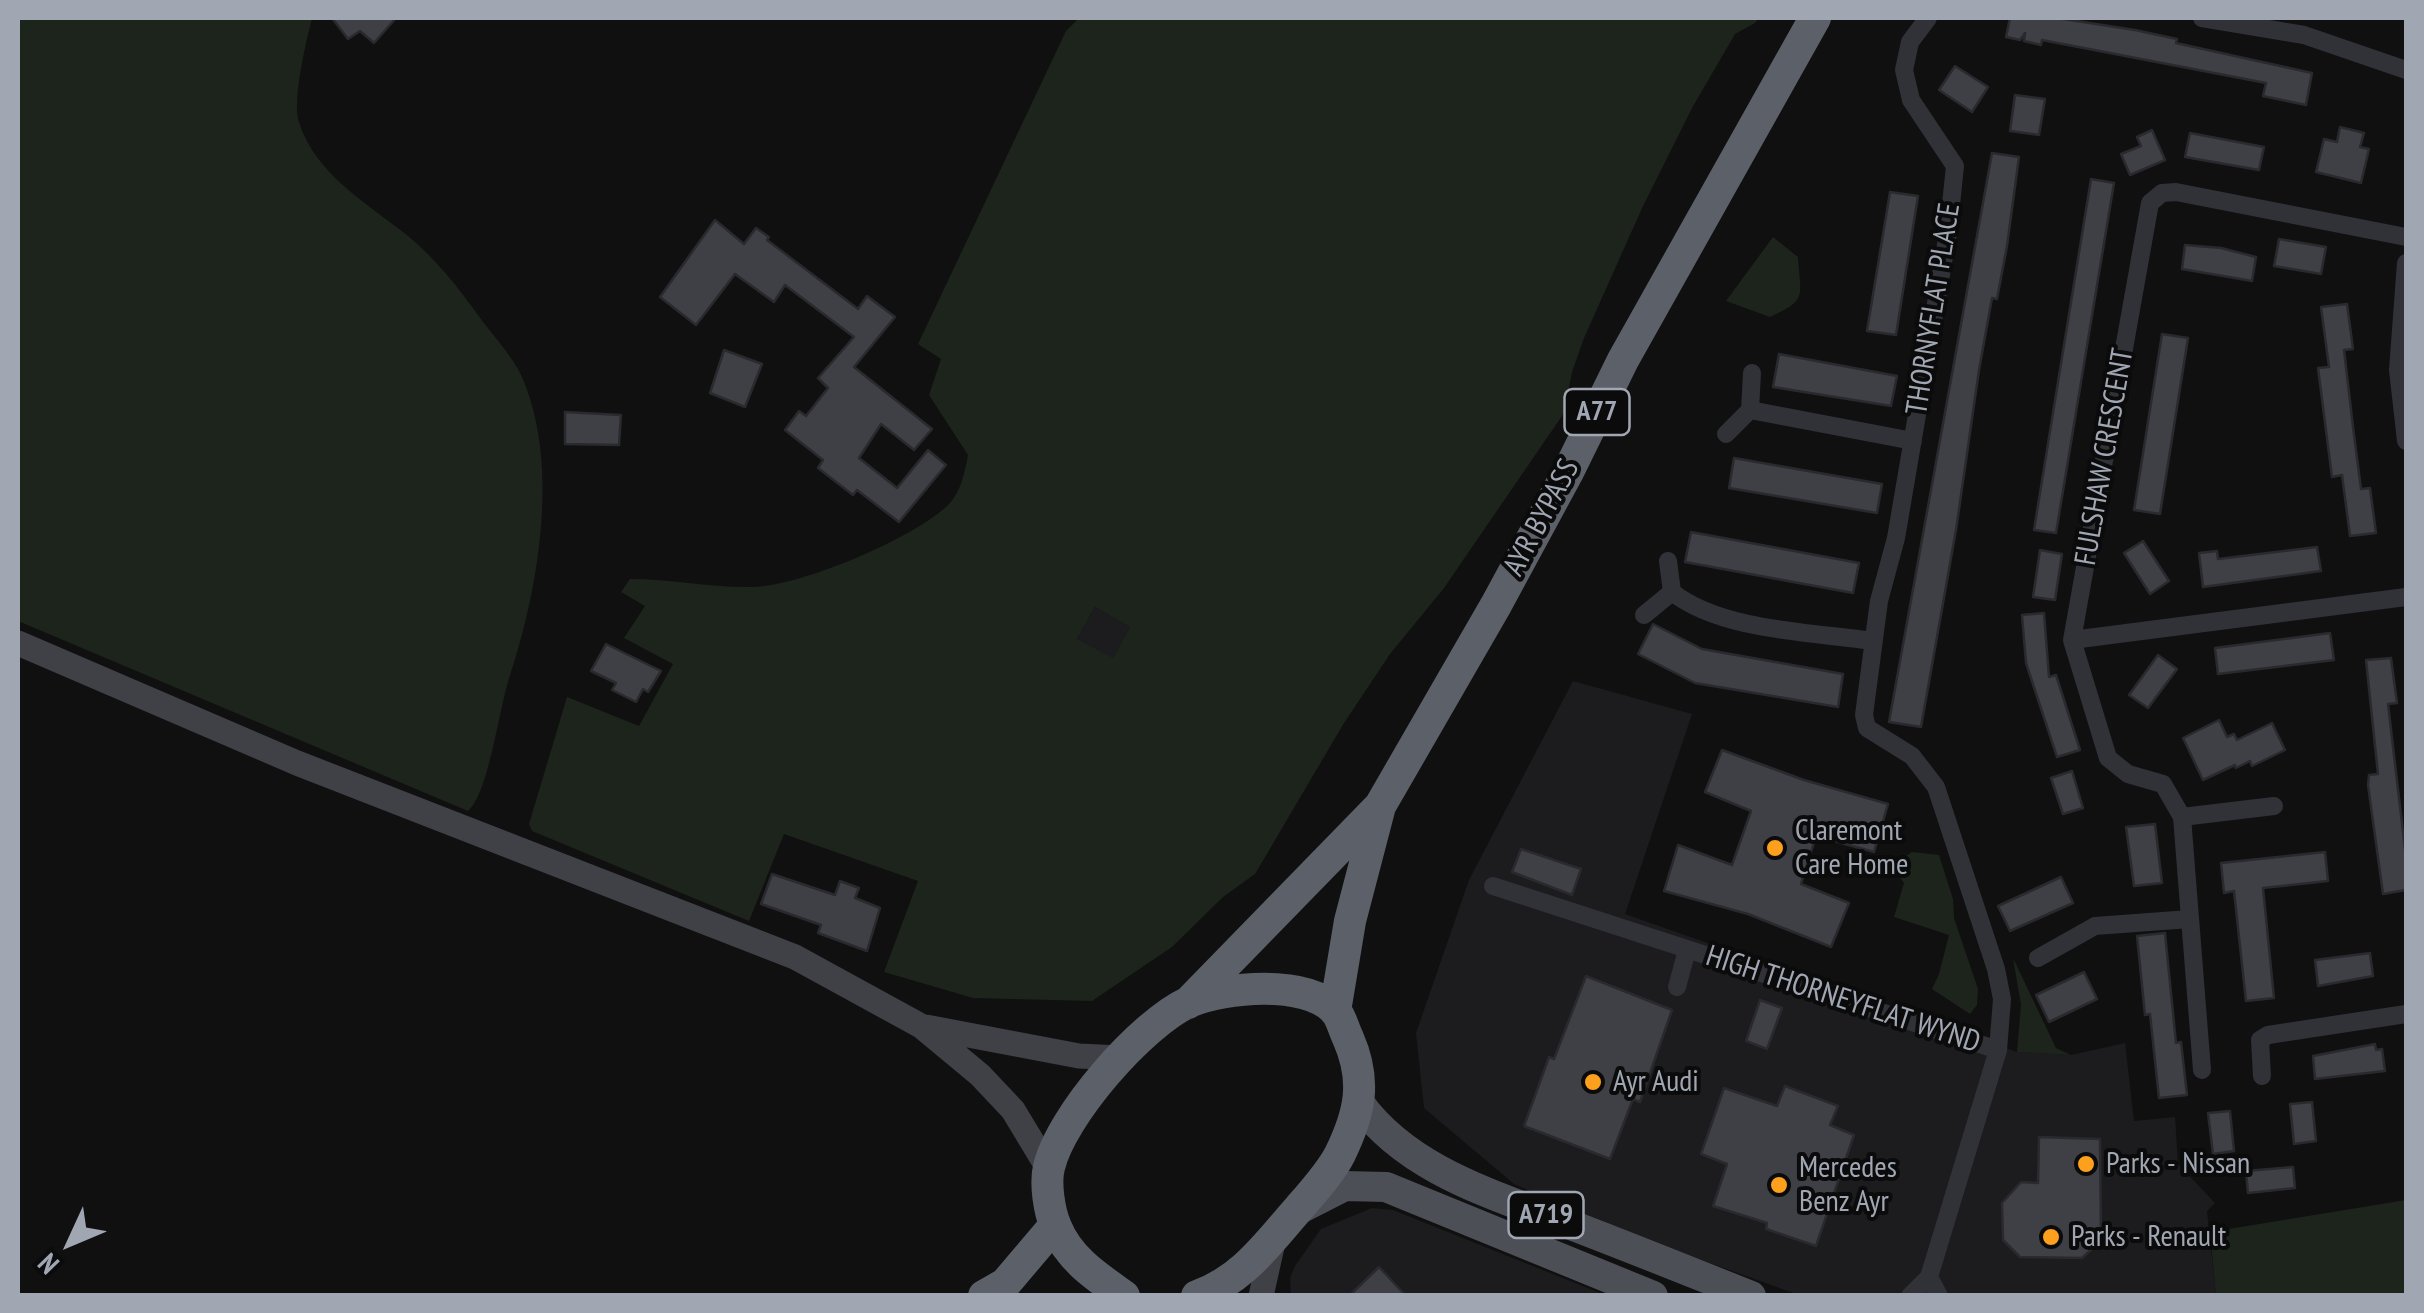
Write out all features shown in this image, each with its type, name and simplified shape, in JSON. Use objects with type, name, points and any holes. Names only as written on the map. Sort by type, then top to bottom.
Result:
[{"type":"highway","name":"AYR BYPASS","points":[[1188,1003],[1380,806],[1496,604],[1623,360],[1816,18]]},
{"type":"highway","name":"AYR BYPASS","points":[[1335,1010],[1350,921],[1380,806]]},
{"type":"highway","name":"A77","points":[[1048,1168],[1071,1115],[1152,1028],[1188,1003],[1220,993],[1275,988],[1306,994],[1335,1010]]},
{"type":"highway","points":[[1197,1296],[1242,1270],[1272,1242],[1338,1158],[1360,1104],[1356,1057],[1335,1010]]},
{"type":"highway","points":[[1048,1168],[1055,1225],[1076,1259],[1124,1296]]},
{"type":"highway","points":[[984,1296],[1005,1284],[1055,1225]]},
{"type":"main road","points":[[18,643],[296,763],[794,957],[921,1026],[980,1075],[1013,1110],[1048,1168]]},
{"type":"main road","points":[[921,1026],[1079,1056],[1121,1058]]},
{"type":"main road","name":"A719","points":[[1360,1104],[1395,1143],[1447,1175],[1751,1296]]},
{"type":"main road","name":"A719","points":[[1296,1210],[1345,1186],[1386,1187],[1654,1296]]},
{"type":"main road","points":[[1261,1296],[1272,1242]]},
{"type":"street","name":"THORNYFLAT PLACE","points":[[1868,728],[1864,715],[1879,600],[1896,538],[1956,166],[1911,100],[1904,70],[1910,42],[1928,18]]},
{"type":"street","points":[[2202,18],[2246,22],[2304,35],[2406,70]]},
{"type":"street","name":"FULSHAW CRESCENT","points":[[2072,640],[2150,203],[2162,192],[2176,192],[2406,237]]},
{"type":"street","points":[[2406,263],[2398,370],[2406,441]]},
{"type":"street","points":[[1726,434],[1750,410],[1752,372]]},
{"type":"street","name":"THORNYFLAT PLACE","points":[[1750,410],[1913,440]]},
{"type":"street","points":[[1668,561],[1672,592],[1715,617],[1873,642]]},
{"type":"street","points":[[1644,615],[1672,592]]},
{"type":"street","points":[[2202,1070],[2182,818],[2163,784],[2128,774],[2108,758],[2072,640],[2406,596]]},
{"type":"street","name":"HIGH THORNEYFLAT WYND","points":[[1868,728],[1877,738],[1912,756],[1936,787],[1996,968],[2002,999],[1998,1050],[1930,1276],[1910,1296]]},
{"type":"street","points":[[2182,818],[2274,806]]},
{"type":"street","name":"HIGH THORNEYFLAT WYND","points":[[1493,886],[1998,1050]]},
{"type":"street","points":[[2038,958],[2095,926],[2190,919]]},
{"type":"street","name":"HIGH THORNEYFLAT WYND","points":[[1677,987],[1687,950]]},
{"type":"street","points":[[2262,1076],[2260,1040],[2268,1035],[2406,1014]]},
{"type":"street","points":[[1930,1276],[1940,1296]]},
{"type":"shaded area","points":[[18,18],[312,18],[297,100],[299,122],[307,141],[344,186],[437,263],[518,369],[534,412],[540,450],[541,530],[528,609],[492,751],[481,788],[468,811],[18,621]]},
{"type":"shaded area","points":[[1079,18],[1759,18],[1735,34],[1692,108],[1643,206],[1584,338],[1564,413],[1444,588],[1390,654],[1344,723],[1255,874],[1223,897],[1172,947],[1092,1001],[973,998],[884,972],[918,881],[784,834],[749,921],[532,831],[529,824],[567,697],[639,726],[673,664],[624,638],[645,606],[621,592],[630,579],[722,586],[774,585],[885,545],[933,517],[953,499],[968,455],[929,395],[941,359],[918,344],[1066,31]],"holes":[[[1095,607],[1130,627],[1113,658],[1077,639]]]},
{"type":"shaded area","points":[[1773,237],[1798,257],[1800,289],[1797,301],[1770,317],[1726,301]]},
{"type":"shaded area","points":[[1095,607],[1130,627],[1113,659],[1077,639]]},
{"type":"shaded area","points":[[1573,681],[1692,714],[1625,914],[2017,1052],[2071,1055],[2125,1043],[2134,1121],[2175,1117],[2178,1164],[2215,1203],[2207,1211],[2216,1295],[1799,1295],[1618,1230],[1514,1184],[1424,1108],[1416,1033],[1469,880]]},
{"type":"shaded area","points":[[1912,852],[1939,855],[1953,899],[1954,918],[1978,989],[1977,1005],[1970,1014],[1932,989],[1949,935],[1894,917],[1904,883],[1885,870]]},
{"type":"shaded area","points":[[2013,958],[2056,1048],[2071,1055],[2017,1052],[2021,1005]]},
{"type":"shaded area","points":[[2406,1200],[2406,1295],[2216,1295],[2210,1232]]},
{"type":"shaded area","points":[[1372,1208],[1393,1210],[1605,1295],[1291,1295],[1290,1278],[1295,1266],[1321,1229]]},
{"type":"building","points":[[332,18],[396,18],[374,43],[360,31],[348,39]]},
{"type":"building","points":[[2010,18],[2057,18],[2135,30],[2312,73],[2306,105],[2263,96],[2266,83],[2042,40],[2041,45],[2024,41],[2025,33],[2020,40],[2006,37]]},
{"type":"building","points":[[1955,66],[1988,87],[1972,112],[1939,90]]},
{"type":"building","points":[[2015,95],[2045,99],[2039,135],[2010,131]]},
{"type":"building","points":[[2340,127],[2364,133],[2360,147],[2369,149],[2361,183],[2316,172],[2324,139],[2337,142]]},
{"type":"building","points":[[2152,130],[2165,160],[2130,175],[2121,154],[2141,146],[2137,137]]},
{"type":"building","points":[[2190,133],[2264,147],[2259,170],[2185,157]]},
{"type":"building","points":[[1992,153],[2019,157],[2007,246],[1997,299],[1992,298],[1979,370],[1921,727],[1889,722]]},
{"type":"building","points":[[2091,179],[2114,183],[2056,533],[2034,530]]},
{"type":"building","points":[[1890,192],[1918,196],[1896,335],[1867,331]]},
{"type":"building","points":[[715,220],[744,244],[756,228],[858,309],[867,296],[895,317],[854,367],[932,429],[914,450],[881,424],[859,458],[897,488],[928,450],[946,465],[899,522],[857,490],[853,495],[818,468],[823,460],[785,430],[799,411],[806,416],[828,388],[818,378],[854,337],[785,285],[774,302],[735,274],[696,325],[660,297]]},
{"type":"building","points":[[2279,239],[2326,247],[2321,274],[2274,266]]},
{"type":"building","points":[[2185,245],[2221,248],[2256,257],[2252,281],[2182,269]]},
{"type":"building","points":[[2347,304],[2353,349],[2344,350],[2353,427],[2361,489],[2370,488],[2376,533],[2350,536],[2342,475],[2332,477],[2318,368],[2329,367],[2321,307]]},
{"type":"building","points":[[2162,334],[2188,338],[2160,514],[2134,510]]},
{"type":"building","points":[[724,350],[762,364],[745,407],[710,393]]},
{"type":"building","points":[[1779,354],[1897,376],[1891,406],[1773,387]]},
{"type":"building","points":[[565,412],[621,415],[619,445],[565,444]]},
{"type":"building","points":[[1734,458],[1882,484],[1877,513],[1729,488]]},
{"type":"building","points":[[1691,532],[1859,563],[1853,593],[1685,562]]},
{"type":"building","points":[[2143,541],[2169,581],[2150,594],[2124,553]]},
{"type":"building","points":[[2317,547],[2321,571],[2203,587],[2199,553],[2217,551],[2218,559]]},
{"type":"building","points":[[2040,550],[2062,554],[2055,600],[2033,597]]},
{"type":"building","points":[[2044,613],[2049,677],[2056,675],[2080,750],[2057,757],[2026,663],[2022,615]]},
{"type":"building","points":[[1653,624],[1702,649],[1843,674],[1838,707],[1695,683],[1638,654]]},
{"type":"building","points":[[2330,633],[2334,660],[2218,674],[2215,648]]},
{"type":"building","points":[[606,644],[661,671],[648,692],[643,689],[636,702],[612,690],[616,683],[591,671]]},
{"type":"building","points":[[2158,655],[2177,669],[2148,708],[2129,695]]},
{"type":"building","points":[[2391,658],[2397,703],[2388,704],[2406,858],[2406,890],[2383,894],[2368,785],[2369,775],[2378,774],[2366,660]]},
{"type":"building","points":[[2219,720],[2227,737],[2234,734],[2237,740],[2272,723],[2285,750],[2252,766],[2250,761],[2236,768],[2235,765],[2203,780],[2183,738]]},
{"type":"building","name":"Claremont Care Home","points":[[1722,750],[1804,780],[1888,804],[1874,852],[1816,836],[1801,884],[1849,903],[1831,947],[1748,914],[1664,891],[1678,845],[1732,865],[1751,811],[1705,792]]},
{"type":"building","points":[[2072,771],[2083,808],[2063,814],[2051,778]]},
{"type":"building","points":[[2155,824],[2162,883],[2134,886],[2126,827]]},
{"type":"building","points":[[1521,849],[1581,869],[1572,895],[1512,872]]},
{"type":"building","points":[[2325,852],[2328,881],[2263,888],[2274,998],[2246,1001],[2234,891],[2224,893],[2221,863]]},
{"type":"building","points":[[772,874],[835,895],[840,881],[859,888],[855,898],[880,908],[867,951],[818,933],[821,925],[761,904]]},
{"type":"building","points":[[2061,877],[2073,903],[2010,931],[1998,906]]},
{"type":"building","points":[[2165,933],[2176,1043],[2181,1042],[2187,1095],[2159,1098],[2137,936]]},
{"type":"building","points":[[2370,953],[2373,976],[2318,986],[2315,960]]},
{"type":"building","points":[[2084,972],[2097,999],[2049,1022],[2036,995]]},
{"type":"building","name":"Ayr Audi","points":[[1586,976],[1672,1010],[1640,1102],[1633,1099],[1610,1159],[1524,1126],[1549,1057],[1554,1059]]},
{"type":"building","points":[[1760,1000],[1782,1008],[1767,1049],[1746,1041]]},
{"type":"building","points":[[2375,1044],[2376,1050],[2382,1049],[2385,1071],[2315,1079],[2313,1056]]},
{"type":"building","name":"Mercedes Benz Ayr","points":[[1785,1086],[1838,1106],[1830,1125],[1854,1135],[1816,1246],[1766,1229],[1767,1223],[1713,1206],[1727,1164],[1701,1154],[1724,1088],[1777,1106]]},
{"type":"building","points":[[2312,1102],[2316,1141],[2294,1144],[2290,1104]]},
{"type":"building","points":[[2230,1111],[2234,1151],[2213,1154],[2208,1113]]},
{"type":"building","points":[[2039,1137],[2100,1139],[2101,1241],[2082,1258],[2020,1257],[2003,1240],[2002,1203],[2021,1182],[2038,1183]]},
{"type":"building","points":[[2293,1167],[2295,1188],[2248,1193],[2246,1171]]},
{"type":"building","points":[[1379,1267],[1406,1296],[1349,1296]]},
{"type":"place","name":"Claremont Care Home","points":[[1775,848]]},
{"type":"place","name":"Ayr Audi","points":[[1593,1082]]},
{"type":"place","name":"Parks - Nissan","points":[[2086,1164]]},
{"type":"place","name":"Mercedes Benz Ayr","points":[[1779,1185]]},
{"type":"place","name":"Parks - Renault","points":[[2051,1237]]}]
